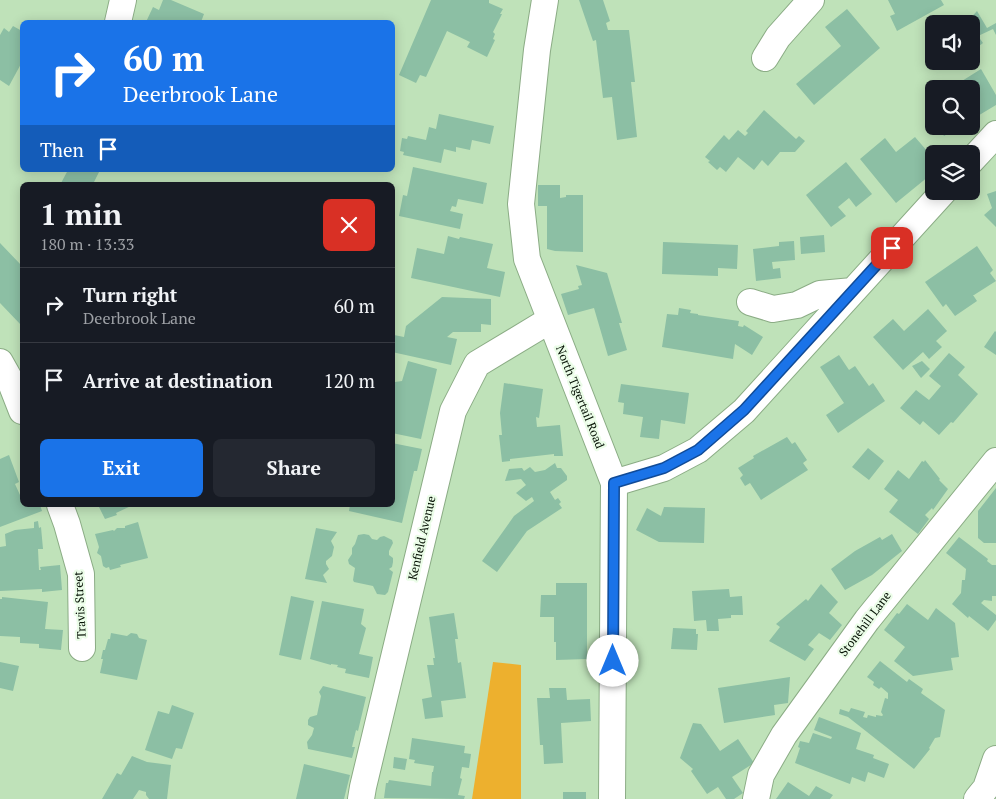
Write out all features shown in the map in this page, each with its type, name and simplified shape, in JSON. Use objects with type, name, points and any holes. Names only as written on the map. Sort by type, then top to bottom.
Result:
[{"type":"street","points":[[118,20],[122,0]]},
{"type":"street","name":"North Tigertail Road","points":[[545,0],[521,204],[527,259],[614,483],[612,799]]},
{"type":"street","points":[[765,58],[778,37],[811,0]]},
{"type":"street","points":[[980,151],[996,134]]},
{"type":"street","points":[[614,483],[664,468],[698,450],[744,410],[936,200]]},
{"type":"street","points":[[750,302],[773,309],[797,305],[820,294],[853,290]]},
{"type":"street","name":"Kenfield Avenue","points":[[362,799],[365,778],[453,411],[477,364],[550,320]]},
{"type":"street","points":[[0,362],[9,378],[20,407]]},
{"type":"street","name":"Stonehill Lane","points":[[756,799],[761,775],[784,734],[867,620],[996,461]]},
{"type":"street","name":"Travis Street","points":[[61,507],[81,574],[82,648]]},
{"type":"street","points":[[977,799],[986,788],[996,759]]},
{"type":"shaded area","points":[[493,662],[521,665],[521,799],[472,799]]},
{"type":"building","points":[[163,0],[171,0],[204,14],[202,20],[147,20],[153,7],[159,10]]},
{"type":"building","points":[[431,0],[489,0],[489,3],[503,9],[493,32],[495,34],[493,39],[495,40],[487,57],[467,47],[470,42],[447,31],[426,77],[420,75],[416,83],[399,75]]},
{"type":"building","points":[[579,0],[603,0],[610,21],[606,23],[608,30],[629,30],[635,82],[631,82],[637,137],[617,140],[612,97],[603,98],[596,40],[593,41]]},
{"type":"building","points":[[888,0],[941,0],[944,5],[897,31],[890,16],[895,14]]},
{"type":"building","points":[[847,9],[880,48],[814,105],[796,84],[841,46],[825,27]]},
{"type":"building","points":[[980,16],[987,28],[996,23],[996,35],[993,29],[980,35]]},
{"type":"building","points":[[13,26],[20,30],[20,66],[9,86],[0,80],[0,35],[4,28],[9,32]]},
{"type":"building","points":[[980,70],[996,95],[996,105],[980,115],[980,80],[964,80]]},
{"type":"building","points":[[764,110],[796,139],[799,136],[805,141],[795,152],[780,152],[768,166],[762,160],[754,170],[738,157],[726,172],[720,167],[717,170],[708,162],[710,161],[705,157],[724,135],[729,140],[738,130],[745,136],[748,133],[746,131]]},
{"type":"building","points":[[439,114],[494,126],[490,144],[472,140],[470,150],[456,147],[456,152],[444,149],[441,163],[403,155],[404,152],[400,151],[402,138],[407,139],[408,136],[426,140],[429,127],[436,129]]},
{"type":"building","points":[[915,137],[925,149],[925,179],[896,203],[860,159],[885,138],[896,152]]},
{"type":"building","points":[[846,162],[872,194],[856,207],[849,198],[838,207],[846,216],[831,227],[806,195]]},
{"type":"building","points":[[413,167],[487,183],[483,204],[458,199],[456,207],[452,206],[450,211],[463,214],[460,229],[399,216],[403,195],[407,196]]},
{"type":"building","points":[[67,172],[99,172],[94,182],[62,182]]},
{"type":"building","points":[[538,185],[560,185],[560,198],[566,197],[566,195],[583,195],[583,252],[547,249],[547,206],[538,206]]},
{"type":"building","points":[[996,191],[996,227],[984,215],[992,208],[987,194]]},
{"type":"building","points":[[824,235],[825,252],[801,254],[800,237]]},
{"type":"building","points":[[448,236],[493,244],[487,268],[505,272],[500,297],[411,278],[417,248],[444,254]]},
{"type":"building","points":[[794,241],[795,260],[772,262],[773,269],[780,268],[781,278],[756,281],[753,249],[779,246],[779,242]]},
{"type":"building","points":[[663,242],[738,245],[737,269],[718,268],[718,276],[662,274]]},
{"type":"building","points":[[0,243],[20,264],[20,324],[0,303]]},
{"type":"building","points":[[977,246],[993,270],[990,273],[996,281],[973,295],[977,301],[955,316],[946,304],[943,307],[925,282]]},
{"type":"building","points":[[576,265],[607,273],[622,323],[619,323],[627,350],[608,356],[594,308],[568,315],[561,294],[579,289],[578,286],[582,285]]},
{"type":"building","points":[[442,297],[491,299],[491,325],[481,324],[481,332],[453,332],[447,337],[457,339],[451,365],[395,353],[395,335],[404,337],[406,326]]},
{"type":"building","points":[[679,308],[691,310],[690,313],[698,315],[739,321],[738,326],[743,327],[744,325],[763,337],[752,355],[735,344],[733,359],[662,347],[667,314],[678,315]]},
{"type":"building","points":[[928,309],[947,331],[936,341],[942,347],[929,359],[923,352],[903,370],[873,337],[893,319],[904,331]]},
{"type":"building","points":[[996,332],[996,355],[984,347]]},
{"type":"building","points":[[949,353],[965,367],[958,375],[978,394],[953,423],[951,422],[939,435],[923,421],[920,425],[900,408],[916,390],[929,400],[941,386],[929,376]]},
{"type":"building","points":[[839,355],[849,370],[855,366],[869,386],[873,383],[885,401],[838,433],[826,415],[844,403],[820,367]]},
{"type":"building","points":[[408,361],[437,369],[421,439],[395,434],[395,382],[402,381]]},
{"type":"building","points":[[922,361],[930,369],[921,378],[912,366]]},
{"type":"building","points":[[504,383],[543,389],[539,418],[536,417],[537,427],[560,425],[563,456],[554,456],[554,454],[510,459],[510,461],[502,462],[499,435],[502,435],[500,413]]},
{"type":"building","points":[[621,384],[689,393],[685,424],[661,420],[659,439],[640,437],[643,417],[623,414],[624,403],[618,402]]},
{"type":"building","points":[[787,437],[792,444],[795,442],[807,460],[803,463],[808,470],[761,500],[750,483],[745,486],[740,478],[743,475],[738,468],[754,458],[753,456]]},
{"type":"building","points":[[395,444],[422,449],[417,471],[414,471],[402,523],[349,511],[350,507],[395,507]]},
{"type":"building","points":[[868,448],[884,461],[869,480],[852,467]]},
{"type":"building","points":[[9,455],[19,482],[15,484],[20,495],[20,507],[41,507],[42,511],[0,527],[0,459]]},
{"type":"building","points":[[925,460],[948,489],[933,510],[932,508],[925,515],[929,519],[918,534],[889,512],[898,500],[884,489],[898,470],[909,479],[922,461],[924,462]]},
{"type":"building","points":[[555,463],[557,468],[561,468],[567,476],[567,480],[550,492],[555,500],[558,498],[561,502],[559,504],[562,508],[527,531],[497,572],[482,561],[514,516],[534,501],[532,497],[526,501],[516,493],[526,485],[521,479],[505,481],[509,469],[522,468],[524,471],[530,467],[535,472],[545,470]]},
{"type":"building","points":[[996,488],[996,543],[984,543],[978,538],[978,511]]},
{"type":"building","points":[[99,507],[129,507],[116,513],[117,515],[105,519]]},
{"type":"building","points":[[664,507],[705,508],[704,543],[659,542],[636,530],[647,508],[661,516]]},
{"type":"building","points":[[38,521],[39,528],[41,527],[43,549],[38,549],[39,570],[41,570],[40,567],[60,565],[62,590],[42,592],[42,589],[0,591],[0,547],[6,546],[5,534],[15,530],[34,528],[34,522]]},
{"type":"building","points":[[138,522],[148,558],[120,565],[121,567],[110,570],[109,567],[103,566],[101,556],[97,553],[99,547],[95,534],[114,531],[117,528],[125,528],[125,526]]},
{"type":"building","points":[[316,528],[337,532],[331,541],[334,547],[332,556],[326,561],[329,569],[323,575],[327,583],[305,579]]},
{"type":"building","points":[[892,534],[902,551],[872,575],[845,590],[831,569],[855,551],[880,537],[882,540]]},
{"type":"building","points":[[358,535],[369,535],[372,539],[377,540],[384,536],[392,540],[393,543],[389,555],[393,558],[393,562],[392,567],[389,569],[393,572],[388,592],[385,595],[377,594],[373,586],[354,582],[353,580],[355,568],[349,564],[348,560]]},
{"type":"building","points":[[959,537],[988,559],[987,561],[992,565],[996,565],[996,596],[992,596],[992,601],[984,600],[981,603],[996,615],[996,620],[988,631],[969,616],[968,618],[952,604],[961,593],[962,580],[965,580],[966,569],[946,553]]},
{"type":"building","points":[[556,583],[587,583],[587,659],[556,660],[554,617],[540,617],[541,595],[556,595]]},
{"type":"building","points":[[821,584],[838,602],[829,613],[842,625],[830,640],[819,633],[808,645],[814,649],[805,661],[769,641],[780,627],[776,624],[806,599],[808,601]]},
{"type":"building","points":[[729,589],[730,597],[742,596],[743,615],[731,615],[731,618],[718,619],[719,631],[707,631],[706,620],[694,621],[692,591]]},
{"type":"building","points":[[291,596],[314,601],[301,660],[279,655]]},
{"type":"building","points":[[2,597],[48,602],[45,629],[63,630],[61,650],[39,648],[39,644],[20,643],[20,637],[0,636],[0,599]]},
{"type":"building","points":[[322,601],[364,609],[361,624],[366,628],[359,654],[373,657],[369,678],[345,673],[346,669],[337,667],[338,665],[310,659]]},
{"type":"building","points":[[907,604],[928,620],[936,608],[955,623],[959,657],[951,658],[953,670],[913,676],[894,661],[905,647],[884,630],[897,613],[899,614]]},
{"type":"building","points":[[454,613],[458,639],[455,639],[458,663],[461,662],[466,698],[441,701],[443,717],[425,719],[422,699],[432,697],[427,665],[434,665],[433,658],[435,658],[429,617]]},
{"type":"building","points":[[673,628],[696,629],[696,634],[698,634],[697,650],[671,649]]},
{"type":"building","points":[[111,633],[127,636],[131,633],[137,634],[139,638],[147,640],[137,680],[100,673],[103,650],[105,650]]},
{"type":"building","points":[[880,661],[907,682],[909,679],[923,689],[921,693],[945,710],[940,737],[935,738],[930,749],[914,769],[848,717],[839,714],[840,709],[849,712],[851,708],[865,712],[863,717],[867,718],[868,715],[876,717],[876,715],[883,715],[881,712],[885,698],[888,699],[888,693],[881,687],[879,689],[873,685],[874,682],[867,677]]},
{"type":"building","points":[[0,662],[19,666],[13,691],[0,688]]},
{"type":"building","points":[[790,677],[788,703],[774,705],[775,715],[724,723],[718,688]]},
{"type":"building","points":[[323,686],[366,697],[352,747],[355,747],[352,758],[308,749],[307,742],[314,728],[308,725],[308,720],[310,717],[317,715],[321,696],[319,692]]},
{"type":"building","points":[[549,688],[566,688],[567,700],[590,699],[591,721],[561,723],[563,763],[544,764],[543,745],[540,745],[537,698],[550,698]]},
{"type":"building","points":[[172,705],[194,713],[182,749],[176,748],[172,759],[145,750],[158,711],[169,714]]},
{"type":"building","points":[[819,717],[861,733],[856,749],[874,755],[873,758],[889,764],[884,778],[868,772],[865,782],[852,777],[850,784],[795,763],[800,748],[798,747],[800,741],[809,743],[813,733],[831,739],[832,737],[814,730]]},
{"type":"building","points":[[693,723],[701,724],[720,751],[738,739],[754,763],[732,777],[743,793],[734,799],[726,799],[718,787],[707,794],[691,771],[693,769],[680,758]]},
{"type":"building","points":[[412,738],[465,746],[464,753],[471,754],[469,768],[462,767],[460,778],[462,779],[458,795],[465,796],[464,799],[384,798],[386,783],[389,780],[431,786],[434,766],[414,763],[415,760],[409,759]]},
{"type":"building","points":[[132,756],[147,762],[171,765],[167,799],[149,799],[146,792],[139,790],[133,799],[102,799],[117,773],[121,775]]},
{"type":"building","points":[[394,757],[407,759],[405,770],[393,768]]},
{"type":"building","points":[[304,764],[350,775],[344,799],[296,799]]},
{"type":"building","points":[[788,782],[809,796],[816,786],[833,795],[830,799],[776,799]]},
{"type":"building","points":[[563,792],[586,792],[586,799],[563,799]]},
{"type":"route","points":[[613,661],[614,483],[664,468],[698,450],[744,410],[892,248]]}]
